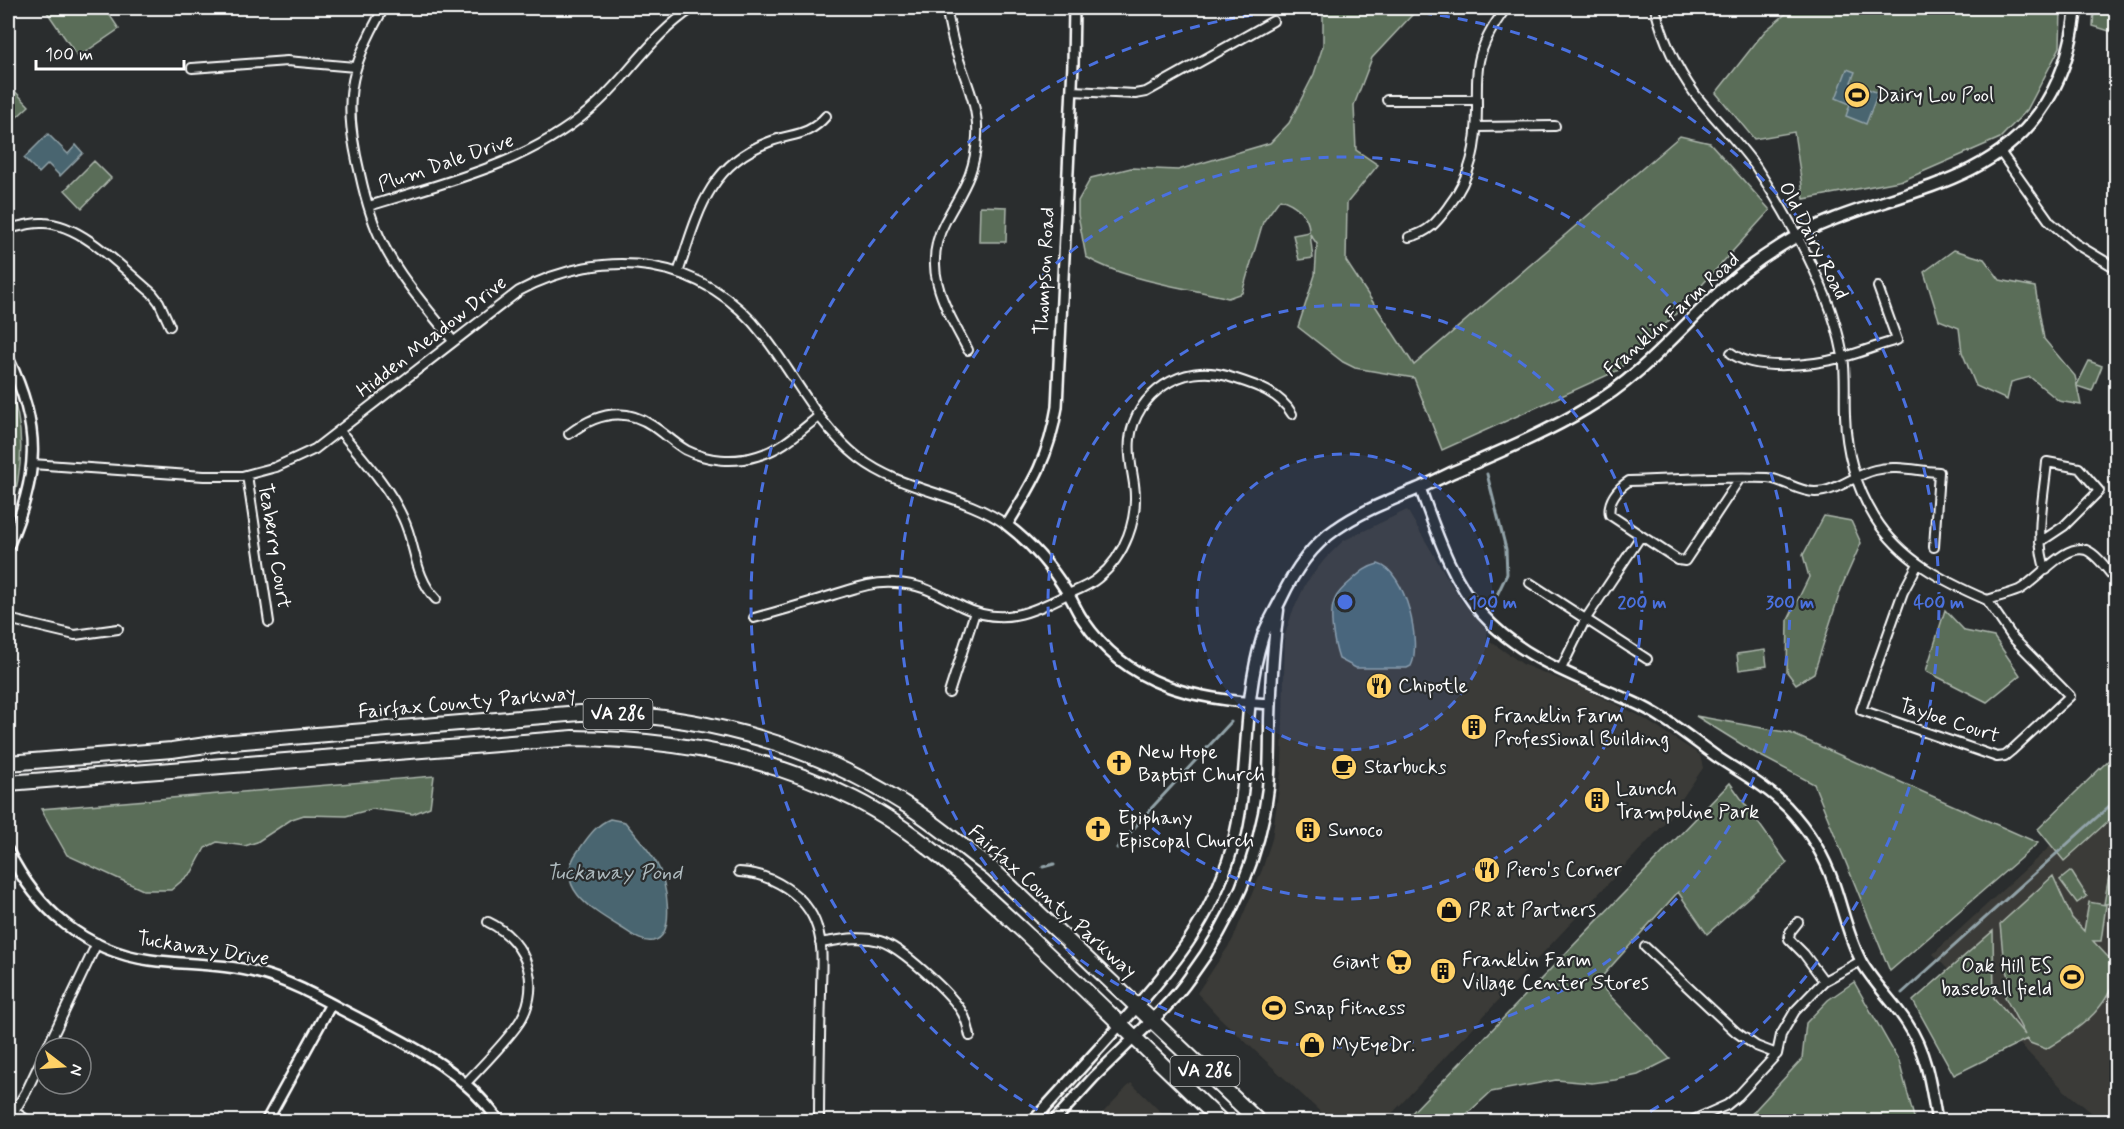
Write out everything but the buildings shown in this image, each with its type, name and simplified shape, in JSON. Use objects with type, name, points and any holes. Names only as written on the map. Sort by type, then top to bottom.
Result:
[{"type":"highway","name":"Fairfax County Parkway","points":[[8,763],[580,713],[659,717],[733,731],[773,742],[819,759],[903,802],[992,869],[1259,1122]]},
{"type":"highway","name":"Fairfax County Parkway","points":[[8,783],[573,738],[656,742],[727,754],[785,770],[855,799],[894,822],[935,852],[976,888],[1222,1122]]},
{"type":"main road","name":"Franklin Farm Road","points":[[1120,1024],[1186,947],[1212,901],[1222,877],[1238,824],[1243,795],[1250,703],[1263,636],[1293,575],[1304,560],[1331,532],[1353,517],[1554,427],[1612,393],[1655,357],[1713,297],[1766,256],[1796,237],[1840,216],[1966,173],[2001,153],[2030,126],[2051,96],[2067,58],[2074,31],[2076,8]]},
{"type":"main road","name":"Franklin Farm Road","points":[[1134,1038],[1191,977],[1236,898],[1249,868],[1258,841],[1268,786],[1274,643],[1279,604]]},
{"type":"street","points":[[384,8],[360,51],[351,85],[349,112],[358,166],[382,243],[394,263],[453,341]]},
{"type":"street","name":"Plum Dale Drive","points":[[369,206],[505,162],[544,143],[590,110],[654,39],[673,21],[693,8]]},
{"type":"street","points":[[929,8],[959,8]]},
{"type":"street","points":[[946,8],[958,57],[974,100],[978,134],[968,183],[938,239],[935,274],[943,305],[968,351]]},
{"type":"street","name":"Thompson Road","points":[[1007,525],[1041,466],[1050,442],[1057,407],[1074,8]]},
{"type":"street","points":[[1409,237],[1427,231],[1436,224],[1458,195],[1473,160],[1477,127],[1477,78],[1484,45],[1506,8]]},
{"type":"street","name":"Old Dairy Road","points":[[1659,8],[1665,40],[1683,77],[1755,167],[1796,237],[1826,298],[1843,358],[1847,440],[1855,477],[1865,501],[1888,536],[1918,564],[1945,581],[1987,600]]},
{"type":"street","points":[[1072,91],[1135,94],[1146,92],[1273,21]]},
{"type":"street","points":[[192,68],[287,61],[356,67]]},
{"type":"street","points":[[1387,100],[1477,100]]},
{"type":"street","points":[[678,273],[701,206],[713,184],[729,165],[757,146],[810,130],[826,116]]},
{"type":"street","points":[[1477,127],[1555,126]]},
{"type":"street","points":[[2001,153],[2050,222],[2076,244],[2116,268]]},
{"type":"street","points":[[8,229],[42,223],[62,226],[81,234],[152,294],[159,302],[170,326]]},
{"type":"street","name":"Hidden Meadow Drive","points":[[32,464],[204,476],[247,475],[296,459],[315,449],[519,291],[555,274],[593,265],[613,263],[647,266],[678,273],[702,283],[720,294],[751,320],[765,336],[818,417],[859,458],[879,471],[919,489],[973,506],[1007,525],[1035,549],[1069,594],[1090,630],[1113,654],[1138,673],[1180,692],[1209,698],[1271,704]]},
{"type":"street","points":[[1731,353],[1739,359],[1765,365],[1816,363],[1843,358],[1897,340],[1878,287]]},
{"type":"street","points":[[8,358],[20,385],[28,414],[32,464],[28,491],[8,547]]},
{"type":"street","points":[[754,618],[865,586],[893,582],[922,587],[975,612],[997,616],[1021,615],[1035,611],[1092,583],[1117,558],[1129,534],[1136,500],[1129,453],[1130,439],[1138,412],[1158,388],[1170,381],[1197,374],[1224,375],[1270,392],[1280,398],[1292,414]]},
{"type":"street","points":[[569,434],[602,415],[630,416],[648,423],[673,442],[699,456],[721,460],[743,460],[765,454],[786,443],[818,417]]},
{"type":"street","points":[[340,431],[382,483],[396,505],[408,529],[423,583],[436,599]]},
{"type":"street","points":[[2040,542],[2064,526],[2099,491],[2079,468],[2047,462],[2040,542],[2042,561],[2046,570]]},
{"type":"street","points":[[1740,478],[1684,561],[1678,560],[1610,515],[1610,502],[1622,485],[1629,482],[1740,478],[1770,478],[1817,492],[1826,491],[1875,470],[1939,472],[1934,547]]},
{"type":"street","name":"Teaberry Court","points":[[247,475],[269,622]]},
{"type":"street","points":[[1420,488],[1458,579],[1481,613],[1513,644],[1544,662],[1635,703],[1751,777],[1787,807],[1802,825],[1835,885],[1849,934],[1861,961],[1895,1006],[1918,1042],[1929,1075],[1937,1122]]},
{"type":"street","points":[[1561,669],[1585,620],[1641,536]]},
{"type":"street","points":[[1987,600],[2018,590],[2046,570],[2064,553],[2080,549],[2090,552],[2116,580]]},
{"type":"street","name":"Tayloe Court","points":[[1918,564],[1903,592],[1861,710],[1997,757],[2005,756],[2011,751],[2070,696],[2013,638],[1987,600]]},
{"type":"street","points":[[1530,583],[1647,659]]},
{"type":"street","points":[[949,693],[975,612]]},
{"type":"street","points":[[8,620],[75,635],[118,629]]},
{"type":"street","name":"Tuckaway Drive","points":[[8,851],[30,890],[45,907],[72,929],[97,944],[150,960],[237,969],[284,981],[435,1058],[466,1083],[500,1122]]},
{"type":"street","points":[[739,872],[762,874],[796,896],[814,918],[820,943],[819,1122]]},
{"type":"street","points":[[466,1083],[517,1027],[529,992],[527,964],[523,952],[506,932],[488,922]]},
{"type":"street","points":[[1798,922],[1790,932],[1789,939],[1804,954],[1824,981]]},
{"type":"street","points":[[820,943],[869,938],[895,947],[907,955],[957,1005],[964,1015],[970,1036]]},
{"type":"street","points":[[53,1036],[97,944]]},
{"type":"street","points":[[1645,947],[1736,1032],[1756,1046],[1777,1054]]},
{"type":"street","points":[[1689,1122],[1726,1105],[1738,1096],[1777,1054],[1786,1023],[1824,981],[1861,961]]},
{"type":"street","points":[[266,1122],[331,1004]]},
{"type":"street","name":"Franklin Farm Road","points":[[1032,1122],[1120,1024]]},
{"type":"street","name":"Franklin Farm Road","points":[[1053,1122],[1134,1038]]},
{"type":"street","points":[[8,1122],[33,1076]]},
{"type":"street","points":[[15,1112],[30,1122]]},
{"type":"shaded area","points":[[1407,510],[1460,599],[1487,631],[1487,639],[1524,665],[1582,688],[1638,715],[1700,755],[1703,768],[1666,822],[1385,1121],[1330,1121],[1219,1017],[1197,993],[1232,941],[1262,870],[1272,839],[1282,765],[1285,635],[1292,613],[1306,583],[1343,541]]},
{"type":"shaded area","points":[[2116,786],[2116,1121],[2102,1121],[2066,1092],[1933,954]]},
{"type":"shaded area","points":[[1131,1083],[1170,1121],[1095,1121]]},
{"type":"green space","points":[[54,8],[105,8],[119,29],[78,57],[47,12]]},
{"type":"green space","points":[[1323,8],[1406,8],[1414,13],[1372,58],[1354,105],[1356,150],[1378,165],[1347,203],[1346,261],[1414,365],[1680,136],[1710,143],[1770,210],[1673,317],[1630,356],[1619,370],[1442,450],[1414,378],[1355,368],[1343,362],[1298,327],[1315,275],[1317,244],[1310,234],[1313,258],[1299,260],[1293,235],[1309,232],[1309,226],[1304,215],[1291,203],[1280,199],[1263,222],[1242,293],[1228,298],[1118,272],[1086,257],[1078,215],[1078,201],[1091,178],[1131,168],[1178,170],[1270,143],[1289,123],[1314,74],[1323,46]]},
{"type":"green space","points":[[1793,8],[2061,8],[2060,47],[2027,110],[2000,138],[1904,180],[1804,199],[1794,132],[1754,139],[1716,93],[1765,31]]},
{"type":"green space","points":[[2094,8],[2116,8],[2116,33],[2093,26]]},
{"type":"green space","points":[[8,84],[29,106],[17,117],[11,111],[8,114]]},
{"type":"green space","points":[[94,161],[111,178],[82,208],[65,190]]},
{"type":"green space","points":[[980,206],[1007,207],[1006,242],[979,242]]},
{"type":"green space","points":[[1954,250],[1984,259],[2000,280],[2035,287],[2044,339],[2075,376],[2077,385],[2089,361],[2102,366],[2092,391],[2077,386],[2081,405],[2059,401],[2030,377],[2011,382],[2007,400],[1976,386],[1962,352],[1959,328],[1939,320],[1924,272]]},
{"type":"green space","points":[[8,385],[18,418],[21,451],[17,485],[8,518]]},
{"type":"green space","points":[[1824,516],[1851,521],[1861,543],[1842,586],[1814,673],[1796,684],[1787,672],[1788,620],[1809,577],[1803,555]]},
{"type":"green space","points":[[1945,610],[1965,631],[1994,637],[2020,675],[1987,702],[1926,671]]},
{"type":"green space","points":[[1765,650],[1767,666],[1739,670],[1737,654]]},
{"type":"green space","points":[[1696,716],[1790,733],[2038,843],[1890,971],[1814,784],[1757,754]]},
{"type":"green space","points":[[2116,753],[2116,814],[2064,861],[2038,829]]},
{"type":"green space","points":[[434,776],[430,807],[413,814],[372,809],[346,816],[304,815],[292,819],[257,842],[245,846],[217,842],[205,848],[192,872],[171,890],[143,890],[67,855],[41,809]]},
{"type":"green space","points":[[1730,783],[1787,863],[1707,934],[1678,892],[1597,982],[1670,1059],[1638,1075],[1615,1080],[1592,1083],[1556,1080],[1491,1092],[1459,1121],[1404,1121]]},
{"type":"green space","points":[[2116,861],[2116,903],[2104,904],[2111,865]]},
{"type":"green space","points":[[2071,871],[2087,896],[2077,903],[2060,880]]},
{"type":"green space","points":[[2053,876],[2072,918],[2084,931],[2089,902],[2106,905],[2101,941],[2093,941],[2116,962],[2115,977],[2110,990],[2094,1014],[2071,1033],[2046,1049],[2030,1043],[2027,1039],[1954,1075],[1913,1001],[1993,931],[1994,998],[2025,1035],[2005,997],[2010,981],[2003,955],[2000,924]]},
{"type":"green space","points":[[1854,982],[1899,1061],[1915,1121],[1745,1121],[1802,1059],[1806,1023],[1828,1000]]},
{"type":"water","name":"Dairy Lou Pool","points":[[1847,69],[1855,72],[1851,82],[1878,93],[1866,124],[1846,116],[1850,104],[1836,98]]},
{"type":"water","points":[[48,134],[68,154],[76,145],[83,153],[60,176],[48,164],[39,173],[24,158]]},
{"type":"water","points":[[1378,564],[1388,569],[1397,580],[1409,609],[1413,626],[1414,656],[1411,666],[1407,668],[1356,668],[1339,659],[1337,653],[1332,620],[1335,599],[1342,589],[1360,573]]},
{"type":"water","name":"Tuckaway Pond","points":[[610,819],[625,822],[651,854],[661,873],[668,907],[667,919],[660,937],[653,941],[640,939],[599,913],[579,896],[573,887],[570,876],[571,864],[578,851],[596,829]]},
{"type":"waterway","points":[[1487,474],[1506,549],[1507,574],[1496,597]]},
{"type":"waterway","points":[[1117,848],[1231,722]]},
{"type":"waterway","points":[[1902,993],[2116,800]]},
{"type":"waterway","points":[[1043,867],[1054,864]]},
{"type":"place","name":"Dairy Lou Pool","points":[[1857,95]]},
{"type":"place","name":"Chipotle","points":[[1379,686]]},
{"type":"place","name":"Franklin Farm Professional Building","points":[[1474,727]]},
{"type":"place","name":"New Hope Baptist Church","points":[[1119,763]]},
{"type":"place","name":"Starbucks","points":[[1344,767]]},
{"type":"place","name":"Launch Trampoline Park","points":[[1597,800]]},
{"type":"place","name":"Epiphany Episcopal Church","points":[[1098,829]]},
{"type":"place","name":"Sunoco","points":[[1308,830]]},
{"type":"place","name":"Piero's Corner","points":[[1487,870]]},
{"type":"place","name":"PR at Partners","points":[[1449,910]]},
{"type":"place","name":"Giant","points":[[1399,962]]},
{"type":"place","name":"Franklin Farm Village Center Stores","points":[[1443,971]]},
{"type":"place","name":"Oak Hill ES baseball field","points":[[2072,977]]},
{"type":"place","name":"Snap Fitness","points":[[1274,1008]]},
{"type":"place","name":"MyEyeDr.","points":[[1312,1045]]}]
